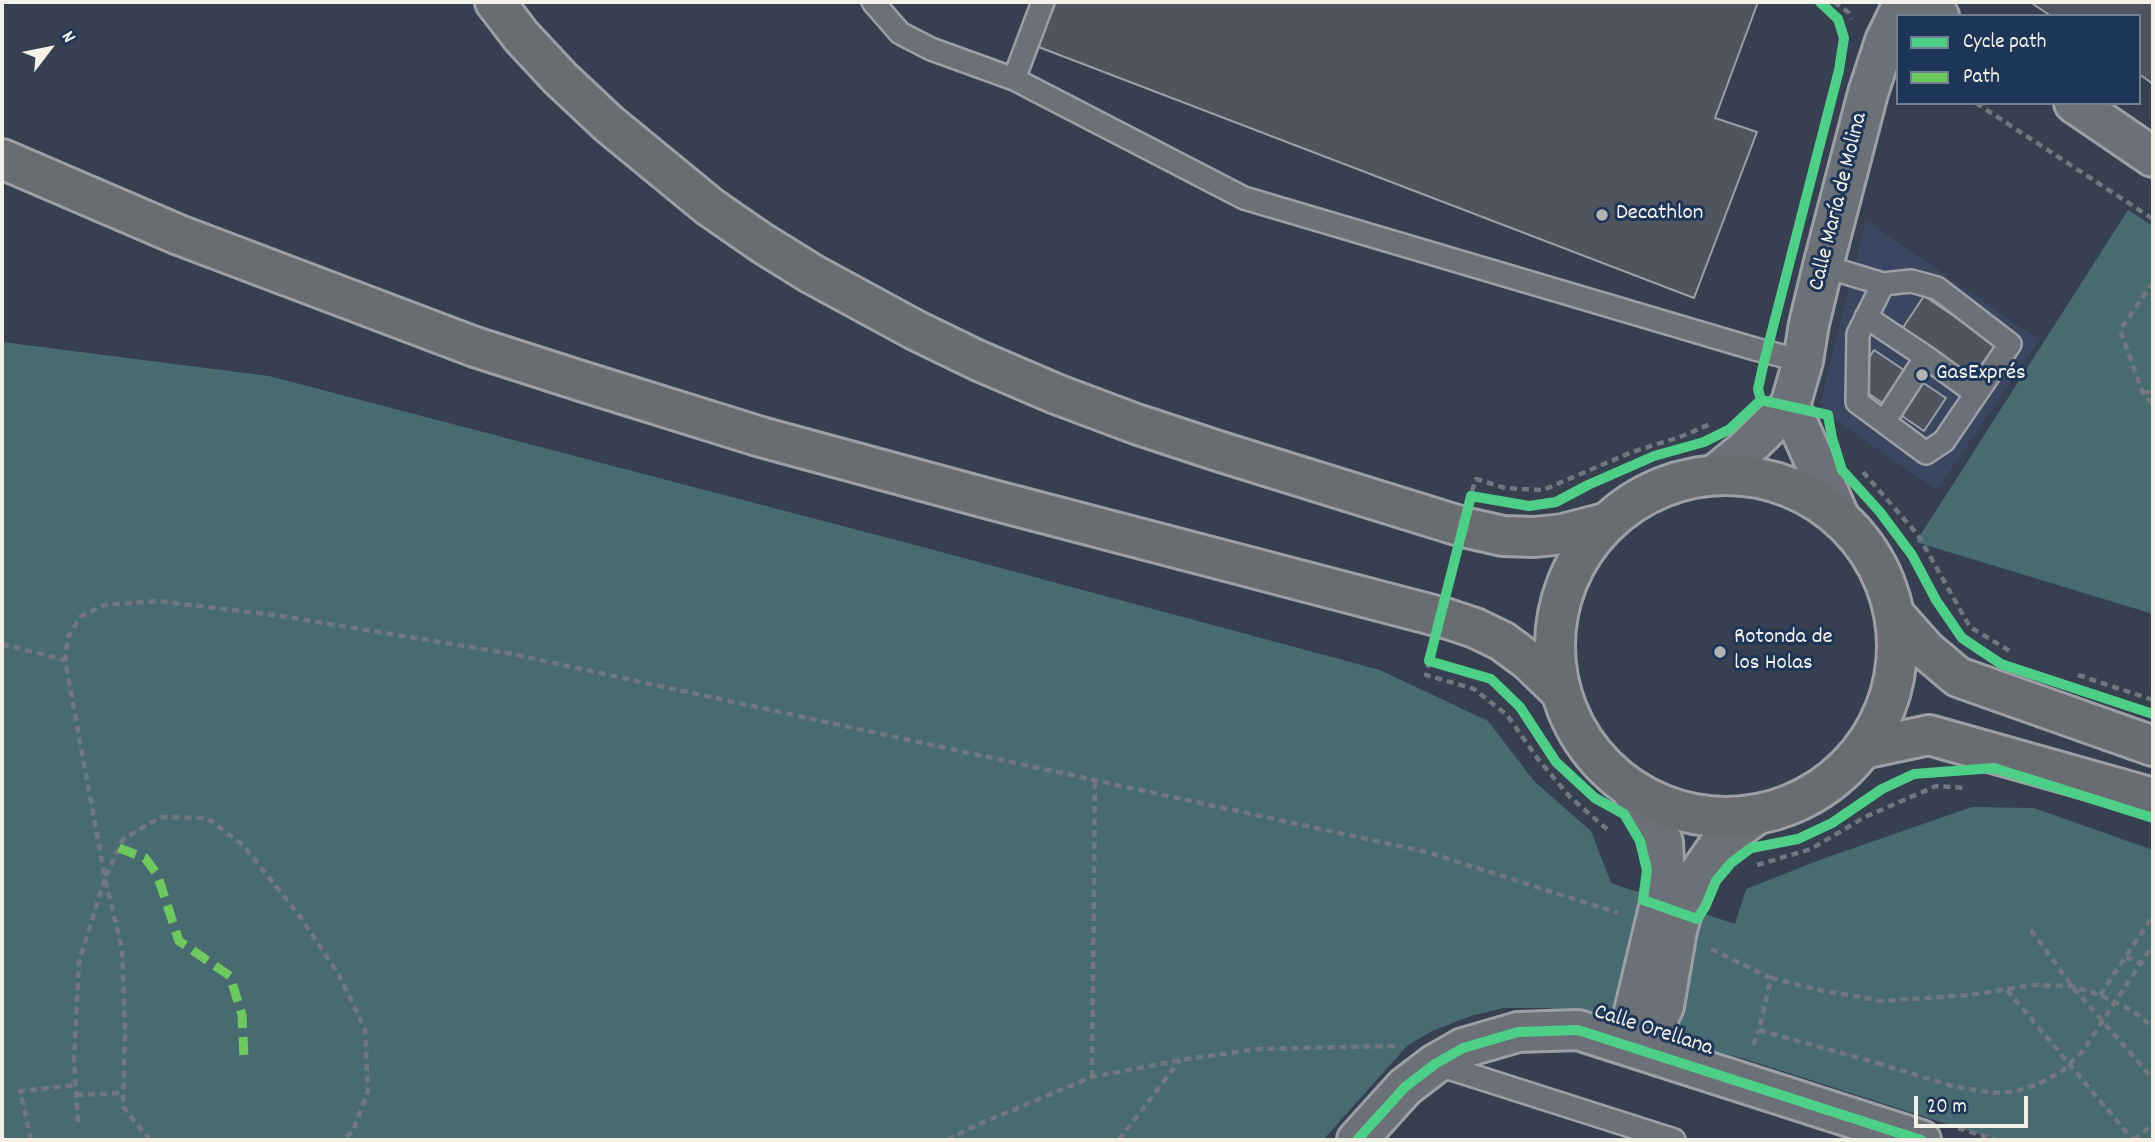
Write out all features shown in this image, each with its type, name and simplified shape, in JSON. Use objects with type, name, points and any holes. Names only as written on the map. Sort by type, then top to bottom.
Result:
[{"type":"highway","points":[[495,2],[560,78],[608,124],[710,207],[762,243],[860,302],[979,361],[1113,415],[1221,452],[1472,507],[1503,536],[1563,534],[1605,523]]},
{"type":"highway","points":[[2,159],[191,240],[475,347],[592,385],[761,437],[1440,616],[1502,641],[1530,662],[1560,692]]},
{"type":"highway","points":[[1717,473],[1773,480],[1811,496],[1839,516],[1874,559],[1895,615],[1898,648],[1894,682],[1882,718],[1863,749],[1842,772],[1818,791],[1788,806],[1756,815],[1724,817],[1685,813],[1656,802],[1630,788],[1607,769],[1587,746],[1572,722],[1560,692],[1554,631],[1570,572],[1605,523],[1638,497],[1676,481],[1717,473]]},
{"type":"highway","points":[[1895,615],[1926,650],[1958,677],[2153,746]]},
{"type":"highway","points":[[1863,749],[1929,735],[2153,798]]},
{"type":"street","points":[[1915,2],[1936,14]]},
{"type":"street","name":"Calle María de Molina","points":[[1717,473],[1790,406],[1868,93],[1885,40],[1896,18]]},
{"type":"street","points":[[2077,105],[2153,157]]},
{"type":"street","points":[[1790,406],[1839,516]]},
{"type":"street","name":"Calle Orellana","points":[[1630,788],[1662,842],[1665,882],[1630,1027],[1633,1047]]},
{"type":"street","name":"Calle Orellana","points":[[1633,1047],[1664,1006],[1677,930],[1689,888],[1723,839],[1756,815]]},
{"type":"street","name":"Calle Orellana","points":[[1578,1030],[1628,995],[1646,956]]},
{"type":"street","name":"Calle Orellana","points":[[1664,1006],[1703,1070]]},
{"type":"street","name":"Calle Orellana","points":[[1357,1140],[1405,1087],[1421,1055],[1463,1048],[1518,1032],[1578,1030],[1703,1070],[1867,1132],[1921,1140]]},
{"type":"lane","points":[[873,2],[900,33],[931,49],[1013,79],[1244,198],[1755,349],[1803,360]]},
{"type":"lane","points":[[1013,79],[1043,2]]},
{"type":"lane","points":[[1823,265],[1883,284],[1911,281],[1937,288],[2010,344],[1944,441],[1926,453],[1857,402],[1858,334],[1883,284]]},
{"type":"lane","points":[[1866,317],[1975,393]]},
{"type":"lane","points":[[1884,422],[1926,357]]},
{"type":"lane","points":[[1421,1055],[1674,1140]]},
{"type":"path","points":[[1820,2],[1838,19]]},
{"type":"path","points":[[1979,105],[2153,219]]},
{"type":"path","points":[[2153,282],[2119,330],[2143,393],[2153,405]]},
{"type":"path","points":[[2143,393],[2153,391]]},
{"type":"path","points":[[1472,507],[1476,479],[1505,488],[1543,490],[1632,452],[1680,437],[1723,419]]},
{"type":"path","points":[[1633,464],[1692,445]]},
{"type":"path","points":[[1859,467],[1918,535],[1970,627],[2017,655]]},
{"type":"path","points":[[149,1140],[123,1107],[125,1034],[122,949],[105,878],[65,660],[68,638],[80,617],[104,605],[158,601],[281,616],[507,653],[1427,852],[1623,914]]},
{"type":"path","points":[[1440,616],[1426,675],[1474,689],[1507,715],[1538,759],[1570,797],[1608,829],[1614,839]]},
{"type":"path","points":[[2,644],[65,660]]},
{"type":"path","points":[[1429,661],[1441,664]]},
{"type":"path","points":[[2067,671],[2153,700]]},
{"type":"path","points":[[1092,1077],[1094,778]]},
{"type":"path","points":[[1750,871],[1759,864],[1811,849],[1865,817],[1936,786],[1978,788]]},
{"type":"path","points":[[78,1122],[74,1060],[79,962],[105,878],[123,839],[161,817],[207,818],[243,845],[299,915],[339,975],[365,1029],[368,1091],[353,1132],[342,1140]]},
{"type":"path","points":[[2099,995],[2153,916]]},
{"type":"path","points":[[2031,930],[2072,986],[2153,1079]]},
{"type":"path","points":[[1702,945],[1771,978],[1883,1001],[1970,995],[2034,985],[2072,986],[2133,1011],[2153,1027]]},
{"type":"path","points":[[1771,978],[1759,1030],[1952,1086],[1994,1093],[2038,1084],[2061,1072],[2082,1052],[2153,945]]},
{"type":"path","points":[[2126,956],[2141,963]]},
{"type":"path","points":[[2006,990],[2133,1140],[2153,1124]]},
{"type":"path","points":[[947,1140],[1092,1077],[1180,1060],[1259,1049],[1421,1055]]},
{"type":"path","points":[[1119,1140],[1180,1060]]},
{"type":"path","points":[[31,1140],[20,1091],[76,1085]]},
{"type":"path","points":[[76,1095],[123,1093]]},
{"type":"shaded area","name":"GasExprés","points":[[1866,220],[2039,340],[1937,490],[1819,409]]},
{"type":"green space","points":[[2128,210],[2153,226],[2153,614],[1916,542]]},
{"type":"green space","points":[[2,342],[269,376],[1380,670],[1488,721],[1534,781],[1591,831],[1611,883],[1735,924],[1746,889],[1825,858],[1972,807],[2034,808],[2153,850],[2153,1140],[1997,1140],[1748,1060],[1662,1036],[1548,1008],[1503,1008],[1471,1016],[1432,1031],[1407,1046],[1323,1140],[2,1140]]},
{"type":"building","name":"Decathlon","points":[[1053,2],[1758,2],[1715,118],[1757,132],[1694,298],[1036,46]]},
{"type":"building","points":[[2030,2],[2149,2],[2153,5],[2153,84],[2141,75],[2141,14],[2048,14]]},
{"type":"building","points":[[1924,296],[1997,345],[1976,378],[1902,329]]},
{"type":"building","points":[[1874,350],[1946,398],[1924,431],[1853,383]]},
{"type":"marked path","points":[[119,848],[145,858],[157,874],[179,941],[230,976],[242,1015],[244,1058]]},
{"type":"cycle path","points":[[1761,400],[1758,389],[1763,366],[1839,70],[1844,38],[1838,19],[1820,2]]},
{"type":"cycle path","points":[[1761,400],[1730,429],[1704,442],[1654,456],[1556,502],[1529,506],[1471,496],[1429,661],[1491,679],[1520,707],[1556,762],[1595,798],[1624,814],[1640,841],[1647,870],[1643,900],[1697,919],[1716,881],[1731,863],[1751,848],[1798,839],[1832,823],[1882,789],[1914,774],[1994,768],[2153,818]]},
{"type":"cycle path","points":[[1761,400],[1828,415],[1842,470],[1880,512],[1912,555],[1936,600],[1962,638],[2001,664],[2153,714]]},
{"type":"cycle path","points":[[1357,1140],[1405,1087],[1435,1064],[1463,1048],[1518,1032],[1578,1030],[1921,1140]]},
{"type":"place","name":"Decathlon","points":[[1602,215]]},
{"type":"place","name":"GasExprés","points":[[1922,375]]},
{"type":"place","name":"Rotonda de los Holas","points":[[1720,652]]}]
